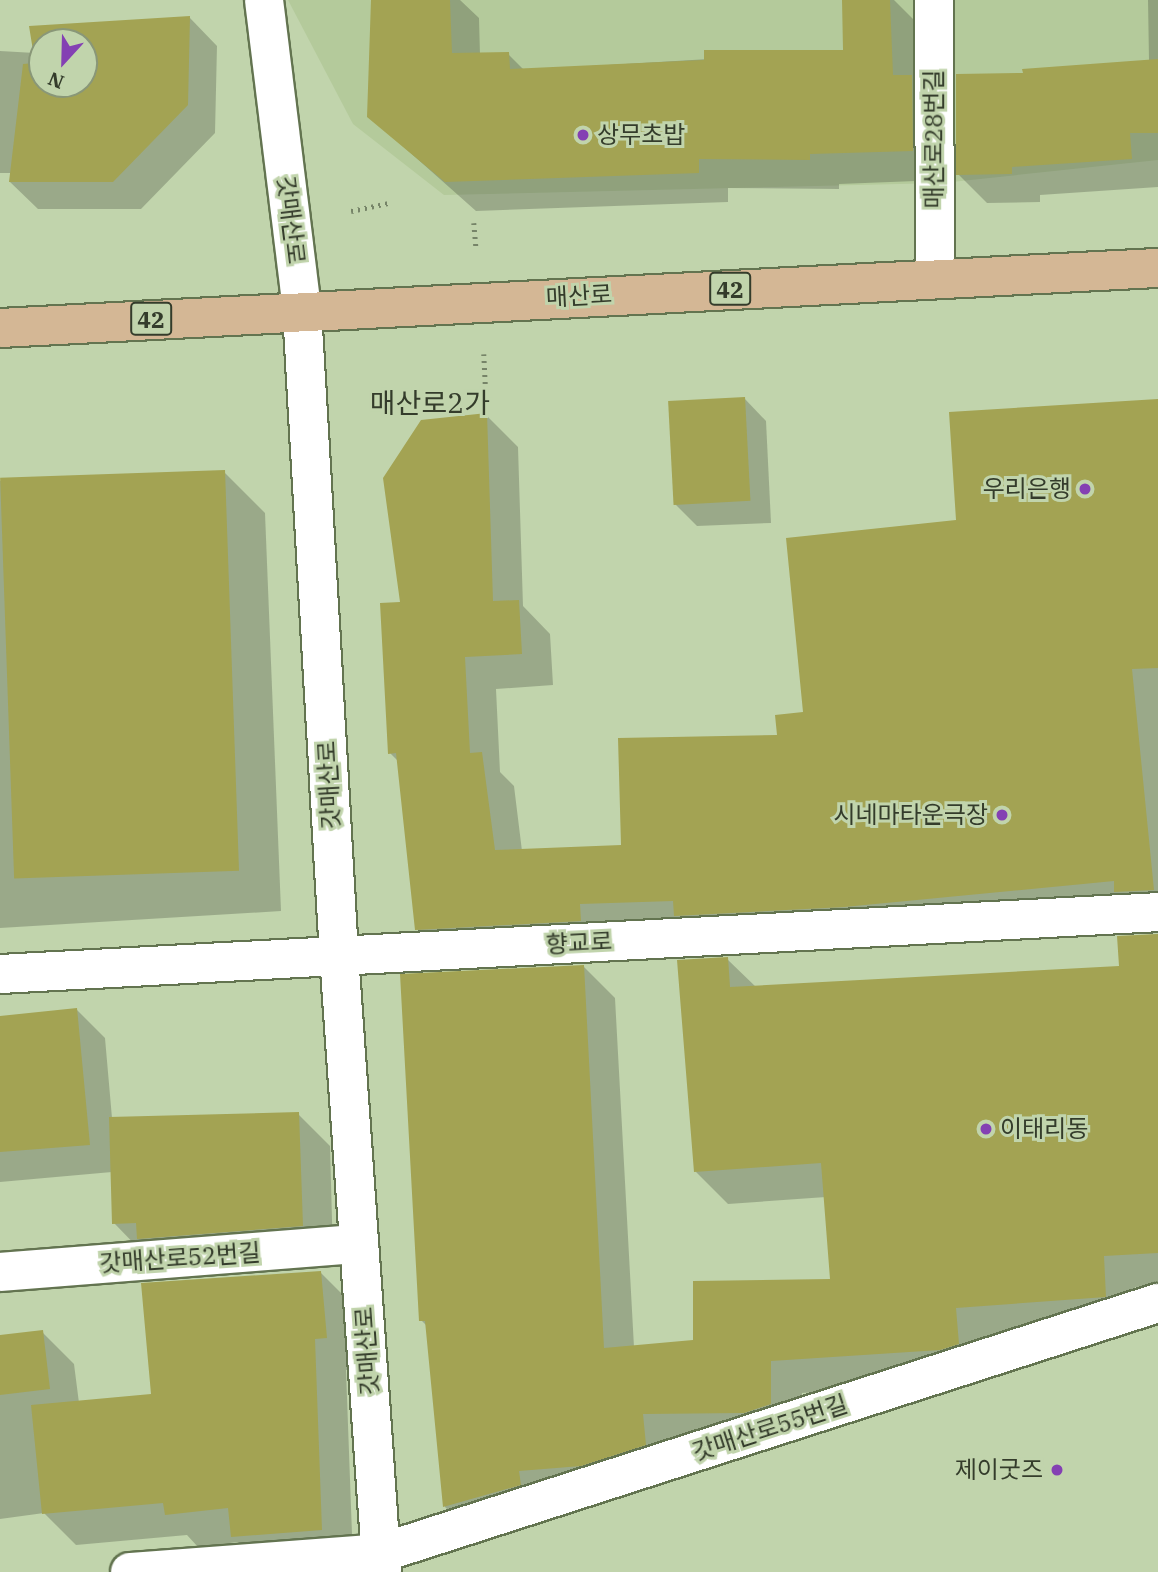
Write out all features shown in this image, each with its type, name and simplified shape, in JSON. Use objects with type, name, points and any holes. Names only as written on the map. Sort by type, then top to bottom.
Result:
[{"type":"main road","name":"매산로","points":[[0,328],[303,310],[1158,268]]},
{"type":"street","name":"갓매산로","points":[[264,0],[303,310],[339,955],[382,1562]]},
{"type":"street","name":"매산로28번길","points":[[934,0],[934,278]]},
{"type":"street","name":"향교로","points":[[0,974],[1158,912]]},
{"type":"street","name":"갓매산로52번길","points":[[0,1272],[359,1244]]},
{"type":"street","name":"갓매산로55번길","points":[[130,1572],[382,1562],[1158,1303]]},
{"type":"path","points":[[351,211],[389,203]]},
{"type":"path","points":[[474,223],[476,246]]},
{"type":"path","points":[[484,354],[486,395]]},
{"type":"shaded area","points":[[288,0],[1158,0],[1158,160],[942,183],[444,195],[353,124]]},
{"type":"building","points":[[371,0],[450,0],[452,53],[509,52],[510,69],[704,60],[704,50],[843,50],[842,0],[890,0],[893,75],[912,75],[913,151],[810,154],[810,160],[699,159],[699,173],[445,182],[367,117]]},
{"type":"building","points":[[190,16],[188,105],[113,182],[9,182],[23,64],[28,64],[28,98],[98,98],[98,28],[29,28]]},
{"type":"building","points":[[1158,59],[1158,133],[1130,133],[1132,159],[1012,167],[1012,174],[956,175],[956,74],[1023,73],[1022,69]]},
{"type":"building","points":[[745,397],[750,501],[674,505],[668,401]]},
{"type":"building","points":[[1158,399],[1158,668],[1132,669],[1154,890],[1114,892],[1114,881],[844,907],[674,916],[673,901],[580,904],[581,921],[415,930],[396,753],[388,754],[380,603],[400,602],[383,478],[421,420],[487,413],[493,601],[519,600],[522,654],[465,657],[470,753],[482,752],[495,850],[621,845],[618,738],[777,735],[775,715],[803,712],[786,538],[956,520],[949,412]]},
{"type":"building","points":[[225,470],[239,871],[14,879],[0,478]]},
{"type":"building","points":[[1158,934],[1158,1253],[1104,1256],[1106,1297],[956,1308],[959,1344],[940,1350],[771,1361],[771,1404],[744,1413],[643,1414],[646,1445],[581,1466],[519,1471],[521,1485],[443,1507],[425,1321],[419,1321],[400,974],[584,965],[604,1348],[693,1340],[693,1281],[830,1279],[821,1163],[694,1172],[677,960],[728,957],[730,987],[1119,966],[1117,936]]},
{"type":"building","points":[[77,1008],[90,1145],[0,1152],[0,1016]]},
{"type":"building","points":[[299,1112],[303,1226],[137,1239],[136,1223],[112,1224],[109,1117]]},
{"type":"building","points":[[321,1271],[327,1338],[315,1339],[322,1530],[231,1537],[228,1508],[165,1515],[163,1503],[42,1514],[31,1405],[151,1394],[141,1283]]},
{"type":"building","points":[[43,1330],[50,1389],[0,1395],[0,1335]]},
{"type":"place","name":"상무초밥","points":[[583,135]]},
{"type":"place","name":"우리은행","points":[[1085,489]]},
{"type":"place","name":"시네마타운극장","points":[[1002,815]]},
{"type":"place","name":"이태리동","points":[[986,1129]]},
{"type":"place","name":"제이굿즈","points":[[1057,1470]]},
{"type":"district","name":"매산로2가","points":[[430,403]]}]
